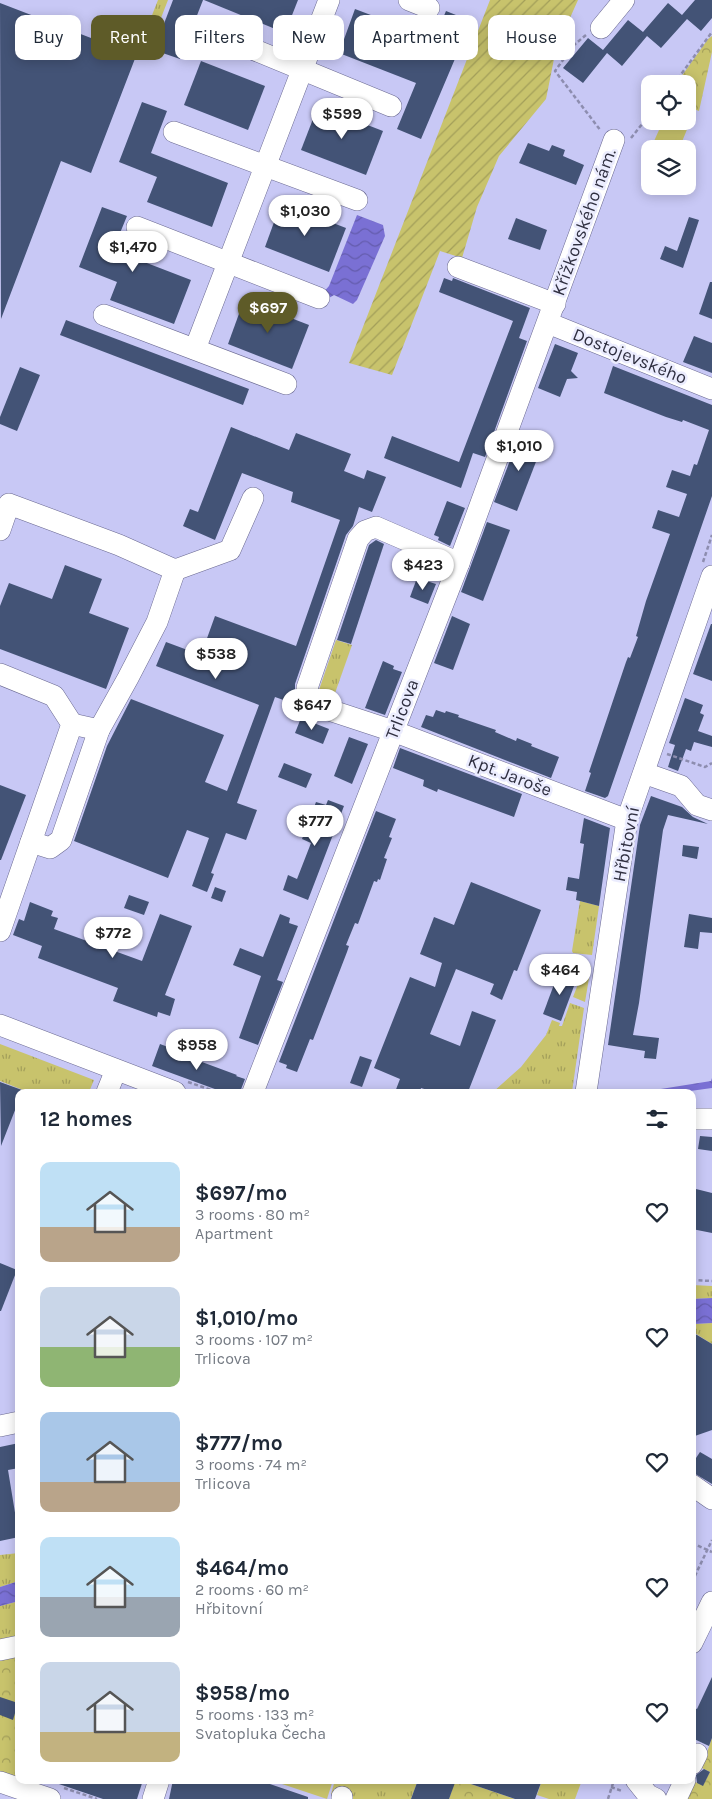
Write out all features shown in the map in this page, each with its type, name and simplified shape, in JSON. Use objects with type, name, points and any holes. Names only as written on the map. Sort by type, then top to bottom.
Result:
[{"type":"street","points":[[195,349],[329,0]]},
{"type":"street","points":[[409,0],[429,8]]},
{"type":"street","points":[[601,28],[624,0]]},
{"type":"street","points":[[263,53],[391,106]]},
{"type":"street","points":[[174,132],[356,200]]},
{"type":"street","name":"Křížkovského nám.","points":[[458,267],[551,314],[614,140]]},
{"type":"street","points":[[137,227],[318,298]]},
{"type":"street","points":[[104,314],[286,384]]},
{"type":"street","name":"Dostojevského","points":[[551,314],[712,389]]},
{"type":"street","name":"Trlicova","points":[[254,1089],[459,563],[551,314]]},
{"type":"street","points":[[0,530],[9,504],[120,545],[175,570],[230,550],[253,498]]},
{"type":"street","name":"Kpt. Jaroše","points":[[459,563],[376,528],[365,531],[358,539],[307,688],[310,699],[317,706],[393,731],[627,820]]},
{"type":"street","points":[[31,842],[50,848],[61,840],[99,730],[157,622],[175,570]]},
{"type":"street","name":"Hřbitovní","points":[[586,1089],[627,820],[712,576]]},
{"type":"street","points":[[0,674],[54,696],[72,724],[99,730]]},
{"type":"street","points":[[0,931],[72,724]]},
{"type":"street","points":[[644,773],[681,786],[697,805],[712,810]]},
{"type":"street","points":[[0,1025],[167,1089]]},
{"type":"street","points":[[108,1089],[116,1070]]},
{"type":"street","points":[[696,1119],[712,1119]]},
{"type":"street","points":[[0,1426],[15,1423]]},
{"type":"street","points":[[696,1489],[712,1499]]},
{"type":"street","points":[[696,1635],[712,1602]]},
{"type":"street","points":[[0,1650],[15,1647]]},
{"type":"street","points":[[0,1782],[50,1799]]},
{"type":"street","points":[[153,1799],[158,1784]]},
{"type":"street","points":[[639,1784],[648,1795],[656,1799]]},
{"type":"street","points":[[676,1799],[683,1784]]},
{"type":"path","points":[[681,75],[712,32]]},
{"type":"path","points":[[665,749],[663,753],[706,768],[712,763]]},
{"type":"path","points":[[696,1280],[712,1281]]},
{"type":"path","points":[[696,1573],[712,1540]]},
{"type":"path","points":[[696,1544],[712,1552]]},
{"type":"path","points":[[608,1799],[613,1784]]},
{"type":"green space","points":[[158,0],[168,0],[162,15],[152,15]]},
{"type":"green space","points":[[490,0],[578,0],[571,15],[488,15],[488,60],[554,60],[546,99],[499,156],[477,207],[462,258],[440,251],[392,375],[349,363],[467,60],[478,60],[478,31]]},
{"type":"green space","points":[[712,36],[712,52],[699,111],[696,110],[696,75],[682,75]]},
{"type":"green space","points":[[659,130],[687,130],[683,140],[655,140]]},
{"type":"green space","points":[[336,640],[352,645],[334,696],[319,690]]},
{"type":"green space","points":[[580,901],[599,906],[592,955],[573,953],[572,951]]},
{"type":"green space","points":[[580,965],[591,966],[585,1002],[573,997],[582,974],[578,969]]},
{"type":"green space","points":[[570,1003],[584,1008],[572,1089],[496,1089],[521,1067],[546,1035],[552,1020],[560,1023],[559,1026],[562,1026]]},
{"type":"green space","points":[[0,1044],[94,1080],[90,1089],[20,1089],[0,1081]]},
{"type":"green space","points":[[696,1285],[712,1286],[712,1298],[696,1299]]},
{"type":"green space","points":[[712,1323],[712,1344],[696,1334],[696,1324]]},
{"type":"green space","points":[[15,1553],[15,1582],[0,1587],[0,1555]]},
{"type":"green space","points":[[15,1602],[15,1636],[0,1640],[0,1606]]},
{"type":"green space","points":[[15,1655],[15,1778],[0,1772],[0,1659]]},
{"type":"green space","points":[[712,1738],[712,1799],[682,1799],[688,1784],[696,1784],[696,1782],[703,1785],[710,1772],[698,1766],[696,1771],[696,1768],[701,1756],[705,1758]]},
{"type":"green space","points":[[282,1784],[332,1784],[327,1799]]},
{"type":"green space","points":[[334,1784],[417,1784],[411,1799],[347,1799],[331,1794]]},
{"type":"green space","points":[[439,1784],[471,1784],[515,1799],[449,1799],[452,1790]]},
{"type":"green space","points":[[541,1784],[581,1784],[575,1799],[549,1799],[537,1795]]},
{"type":"water","points":[[357,215],[383,225],[385,236],[357,300],[353,304],[334,295],[329,298],[321,295],[329,286]]},
{"type":"water","points":[[712,1078],[712,1088],[696,1090],[661,1089],[711,1081]]},
{"type":"water","points":[[712,1298],[712,1323],[696,1324],[696,1299]]},
{"type":"water","points":[[15,1582],[15,1602],[0,1606],[0,1587]]},
{"type":"building","points":[[173,0],[203,0],[197,15],[175,15],[175,57],[165,54],[165,21]]},
{"type":"building","points":[[204,0],[298,0],[292,15],[273,15],[273,28],[263,24],[263,15],[241,15]]},
{"type":"building","points":[[695,0],[712,0],[712,18],[701,31],[687,19],[661,48],[647,36],[622,66],[607,53],[583,83],[563,68],[570,60],[575,60],[575,54],[588,38],[603,50],[628,20],[643,32],[668,3],[682,15]]},
{"type":"building","points":[[0,3],[31,15],[15,15],[15,60],[81,60],[81,34],[91,38],[91,60],[134,60],[91,173],[61,161],[1,319]]},
{"type":"building","points":[[355,9],[371,15],[354,15],[354,59],[344,55],[344,39]]},
{"type":"building","points":[[446,11],[456,15],[444,15]]},
{"type":"building","points":[[357,60],[454,60],[421,139],[397,129],[416,83]]},
{"type":"building","points":[[201,61],[265,86],[248,130],[184,105]]},
{"type":"building","points":[[142,102],[167,111],[151,153],[228,183],[212,227],[147,202],[157,177],[119,162]]},
{"type":"building","points":[[318,106],[383,131],[366,175],[301,150]]},
{"type":"building","points":[[528,143],[549,151],[552,145],[565,150],[563,156],[584,165],[576,185],[519,163]]},
{"type":"building","points":[[281,203],[346,228],[329,272],[265,247]]},
{"type":"building","points":[[102,207],[127,216],[113,250],[191,280],[174,324],[110,300],[117,282],[79,267]]},
{"type":"building","points":[[689,217],[699,220],[683,268],[660,259],[665,246],[677,251]]},
{"type":"building","points":[[516,218],[547,230],[540,250],[508,239]]},
{"type":"building","points":[[444,278],[452,281],[453,278],[530,308],[519,338],[527,341],[485,457],[473,453],[461,488],[384,458],[392,436],[459,462],[513,321],[439,292]]},
{"type":"building","points":[[710,282],[712,282],[712,319],[699,314]]},
{"type":"building","points":[[244,300],[309,325],[292,369],[228,344]]},
{"type":"building","points":[[66,320],[249,389],[243,405],[60,335]]},
{"type":"building","points":[[694,336],[712,343],[712,373],[683,362]]},
{"type":"building","points":[[555,344],[578,353],[571,371],[578,378],[567,379],[560,397],[538,388]]},
{"type":"building","points":[[613,366],[712,405],[712,496],[608,796],[605,798],[585,791],[591,773],[589,772],[626,662],[628,657],[630,658],[638,637],[636,636],[646,601],[670,534],[652,528],[658,510],[679,517],[687,494],[666,487],[672,470],[690,476],[694,464],[697,465],[709,430],[683,420],[682,422],[666,417],[604,393]]},
{"type":"building","points":[[20,367],[40,375],[17,431],[0,424],[0,417]]},
{"type":"building","points":[[231,427],[289,450],[296,433],[351,454],[344,471],[364,479],[367,470],[386,477],[372,512],[359,507],[353,526],[346,535],[295,684],[292,703],[275,697],[237,803],[257,810],[246,840],[226,833],[211,873],[214,874],[207,892],[192,886],[209,838],[187,830],[168,878],[74,841],[107,746],[131,699],[224,735],[205,782],[227,791],[259,705],[156,666],[166,642],[201,655],[215,616],[296,646],[340,520],[291,502],[293,492],[242,473],[215,540],[183,526],[190,509],[198,512]]},
{"type":"building","points":[[521,432],[544,441],[517,511],[494,502]]},
{"type":"building","points":[[447,501],[465,508],[450,546],[438,540],[439,537],[434,535]]},
{"type":"building","points":[[487,522],[510,530],[483,601],[461,592]]},
{"type":"building","points":[[376,540],[384,544],[351,644],[337,640],[369,545]]},
{"type":"building","points":[[65,565],[102,579],[89,613],[129,628],[106,689],[0,649],[0,606],[9,583],[52,599]]},
{"type":"building","points":[[417,578],[436,584],[428,604],[410,597]]},
{"type":"building","points":[[452,616],[470,624],[453,670],[434,663]]},
{"type":"building","points":[[712,624],[712,681],[693,674]]},
{"type":"building","points":[[383,661],[394,666],[393,669],[402,672],[385,715],[365,708]]},
{"type":"building","points":[[685,698],[703,705],[700,713],[704,715],[698,731],[712,736],[712,747],[694,742],[691,751],[686,749],[678,771],[668,767],[675,745],[669,743]]},
{"type":"building","points":[[436,710],[459,715],[458,717],[496,730],[495,732],[516,741],[517,738],[532,744],[531,746],[559,757],[551,778],[421,727],[426,715],[433,717]]},
{"type":"building","points":[[301,718],[329,729],[323,744],[295,733]]},
{"type":"building","points":[[349,737],[368,744],[352,784],[334,776]]},
{"type":"building","points":[[400,748],[522,794],[514,817],[438,789],[437,792],[423,786],[424,780],[393,768]]},
{"type":"building","points":[[284,763],[312,774],[306,788],[278,777]]},
{"type":"building","points":[[0,785],[26,795],[1,860],[0,860]]},
{"type":"building","points":[[651,796],[682,807],[693,817],[708,824],[668,815],[663,830],[633,1035],[659,1038],[656,1059],[644,1058],[645,1051],[608,1045],[640,825]]},
{"type":"building","points":[[328,800],[344,806],[308,900],[283,890],[288,875],[297,879],[311,843],[302,839],[316,802],[326,805]]},
{"type":"building","points":[[376,811],[396,819],[389,837],[392,838],[384,858],[387,859],[380,880],[374,881],[358,924],[355,923],[346,945],[349,946],[347,952],[313,1040],[310,1039],[297,1072],[286,1068],[287,1065],[279,1062]]},
{"type":"building","points":[[584,818],[610,828],[599,906],[576,900],[577,892],[566,890],[568,877],[579,879],[584,844],[580,843]]},
{"type":"building","points":[[683,845],[699,847],[697,859],[682,856]]},
{"type":"building","points":[[471,882],[541,910],[517,971],[514,970],[502,1000],[490,994],[494,984],[456,969],[430,1034],[460,1046],[472,1011],[496,1020],[469,1089],[396,1089],[400,1079],[374,1068],[410,977],[435,987],[442,963],[420,954],[434,917],[454,925]]},
{"type":"building","points":[[215,887],[226,891],[222,902],[211,898]]},
{"type":"building","points":[[129,895],[149,902],[144,915],[124,908]]},
{"type":"building","points":[[30,902],[53,911],[51,916],[58,918],[54,929],[142,961],[160,914],[192,926],[165,995],[175,999],[170,1016],[158,1012],[157,1017],[113,1001],[118,988],[38,958],[42,946],[13,935],[19,919],[24,921]]},
{"type":"building","points":[[280,914],[290,918],[289,923],[298,926],[277,980],[283,982],[258,1045],[239,1038],[261,976],[233,965],[240,948],[263,957]]},
{"type":"building","points":[[689,914],[712,918],[712,933],[700,932],[698,949],[684,947]]},
{"type":"building","points":[[559,971],[577,978],[561,1021],[543,1014]]},
{"type":"building","points":[[160,1044],[176,1050],[175,1052],[245,1079],[241,1089],[215,1089],[152,1066]]},
{"type":"building","points":[[360,1056],[372,1060],[362,1087],[350,1083]]},
{"type":"building","points":[[0,1082],[19,1089],[15,1089],[15,1110],[1,1146]]},
{"type":"building","points":[[700,1136],[712,1137],[712,1151],[698,1149]]},
{"type":"building","points":[[696,1189],[712,1193],[712,1233],[696,1230]]},
{"type":"building","points":[[0,1263],[15,1269],[15,1275],[0,1311]]},
{"type":"building","points":[[696,1334],[712,1344],[712,1430],[696,1436]]},
{"type":"building","points":[[15,1444],[15,1469],[8,1470],[15,1513],[15,1538],[0,1541],[0,1447]]},
{"type":"building","points":[[700,1452],[712,1459],[712,1484],[696,1474],[696,1458]]},
{"type":"building","points":[[712,1677],[712,1738],[709,1746],[696,1740],[697,1709]]},
{"type":"building","points":[[0,1697],[15,1702],[13,1720],[0,1715]]},
{"type":"building","points":[[704,1769],[710,1772],[703,1786],[697,1783],[696,1775]]},
{"type":"building","points":[[59,1784],[142,1784],[137,1799],[103,1799]]},
{"type":"building","points":[[172,1784],[270,1784],[308,1797],[308,1799],[169,1799]]},
{"type":"building","points":[[417,1784],[455,1784],[449,1799],[411,1799]]},
{"type":"building","points":[[471,1784],[541,1784],[535,1799],[515,1799]]}]
